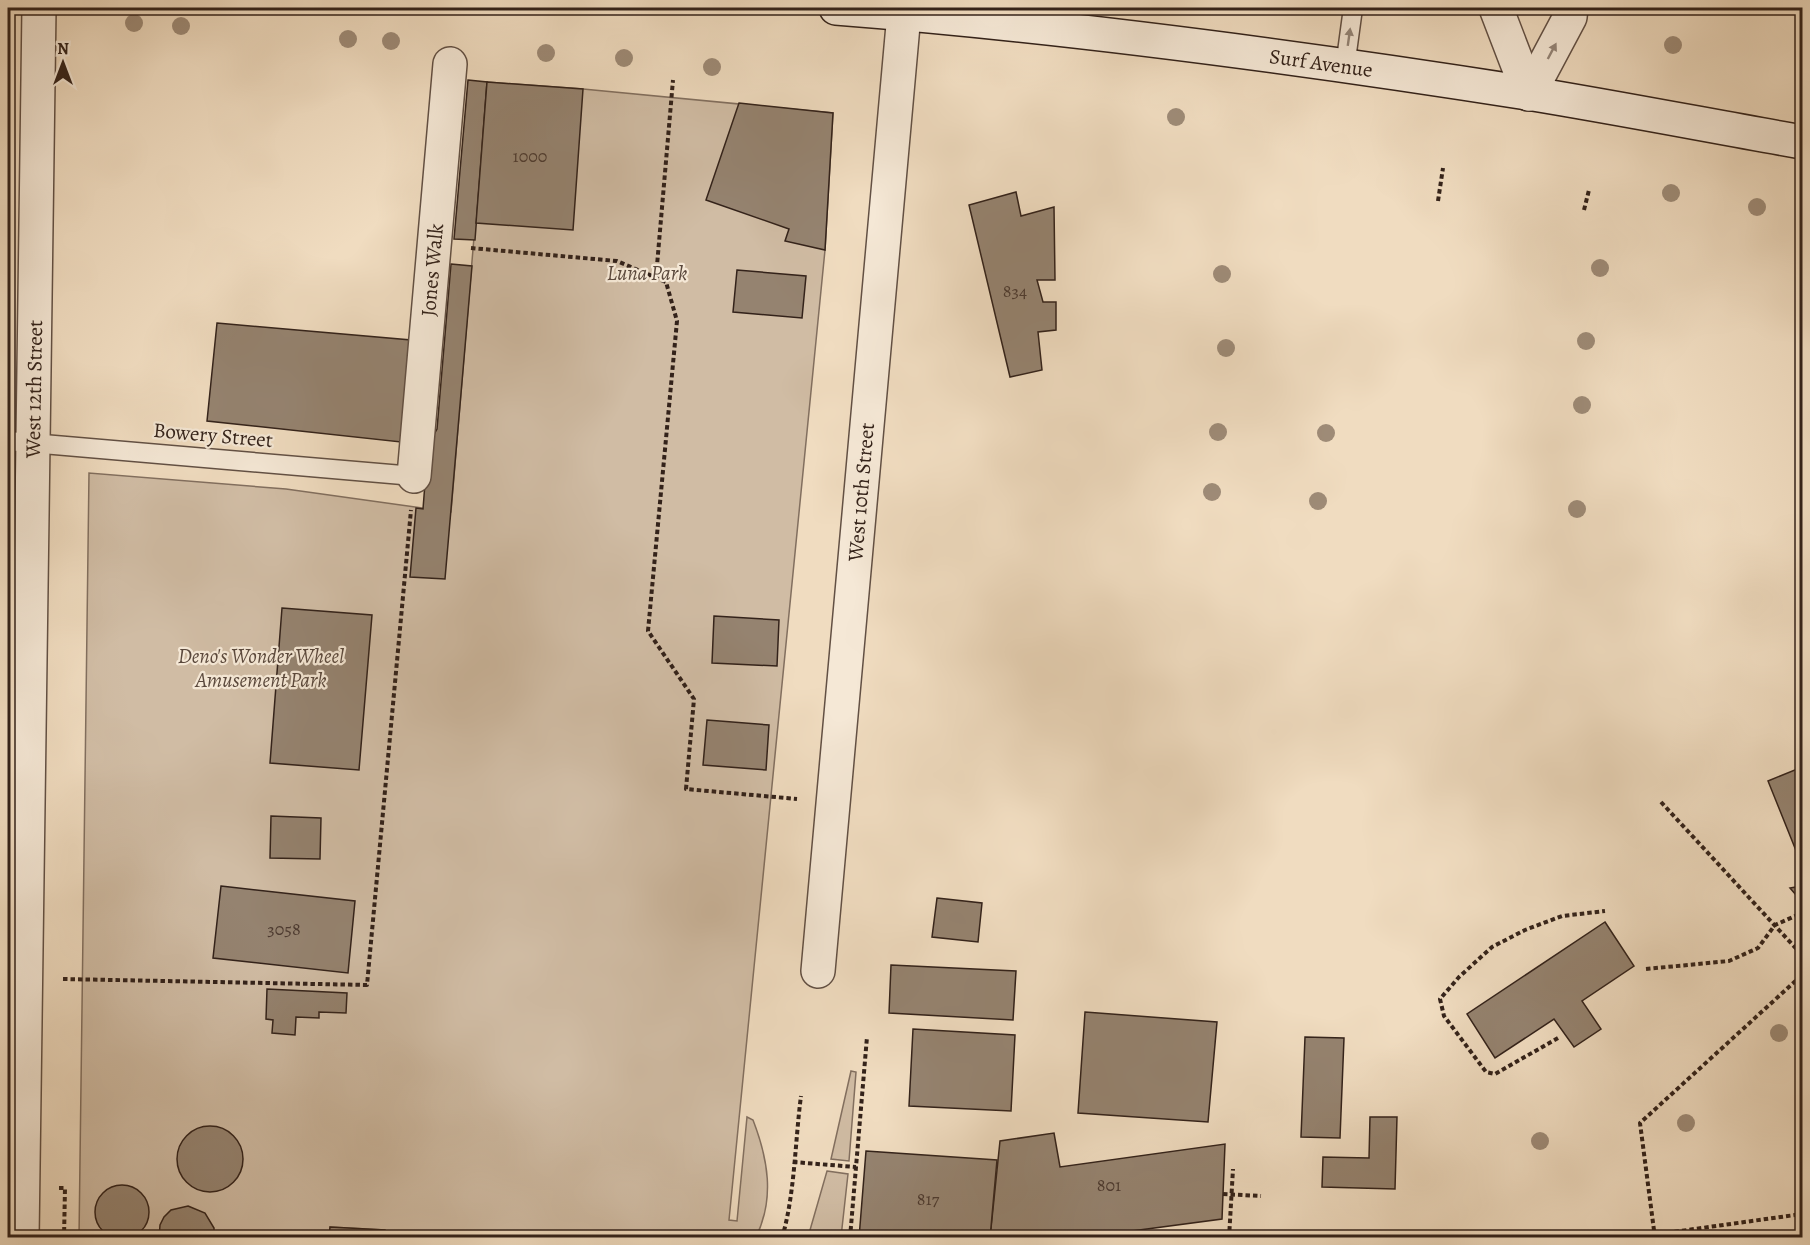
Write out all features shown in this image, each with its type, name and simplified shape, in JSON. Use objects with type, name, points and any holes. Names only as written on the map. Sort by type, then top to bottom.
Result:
[{"type":"street","name":"West 12th Street","points":[[22,1238],[24,978],[20,442],[39,8]]},
{"type":"street","name":"Surf Avenue","points":[[836,8],[904,14],[994,15],[1157,41],[1529,94],[1803,142]]},
{"type":"street","points":[[1496,8],[1529,94]]},
{"type":"street","points":[[1529,94],[1570,17],[1571,8]]},
{"type":"street","name":"West 10th Street","points":[[818,971],[904,14]]},
{"type":"street","name":"Jones Walk","points":[[414,476],[450,64]]},
{"type":"lane","points":[[1345,67],[1353,8]]},
{"type":"lane","name":"Bowery Street","points":[[20,442],[414,476]]},
{"type":"path","points":[[656,277],[673,80]]},
{"type":"path","points":[[1438,201],[1443,168]]},
{"type":"path","points":[[1584,210],[1589,190]]},
{"type":"path","points":[[435,244],[617,261],[666,282],[677,321],[648,631],[694,699],[686,789],[833,802]]},
{"type":"path","points":[[24,978],[367,985],[414,476]]},
{"type":"path","points":[[1661,802],[1803,955]]},
{"type":"path","points":[[1558,1038],[1495,1074],[1486,1072],[1444,1016],[1440,999],[1459,977],[1492,947],[1525,930],[1562,916],[1605,911]]},
{"type":"path","points":[[1646,969],[1729,962],[1758,948],[1775,925],[1803,913]]},
{"type":"path","points":[[1655,1236],[1640,1123],[1803,975]]},
{"type":"path","points":[[850,1238],[867,1036]]},
{"type":"path","points":[[782,1238],[788,1219],[801,1095]]},
{"type":"path","points":[[793,1162],[856,1167]]},
{"type":"path","points":[[1229,1238],[1233,1169]]},
{"type":"path","points":[[1222,1194],[1261,1196]]},
{"type":"path","points":[[1630,1238],[1803,1214]]},
{"type":"green space","name":"Luna Park","points":[[487,82],[833,113],[825,250],[729,1220],[737,1221],[747,1117],[753,1120],[766,1164],[766,1208],[762,1222],[756,1237],[728,1235],[726,1238],[384,1238],[384,1230],[330,1227],[329,1238],[79,1238],[89,473],[286,489],[451,512]]},
{"type":"green space","points":[[851,1071],[856,1072],[849,1161],[831,1159]]},
{"type":"green space","points":[[827,1171],[848,1174],[841,1237],[808,1237]]},
{"type":"building","points":[[468,80],[487,82],[475,240],[454,239]]},
{"type":"building","points":[[487,82],[583,89],[573,230],[476,223]]},
{"type":"building","points":[[739,103],[833,113],[825,250],[785,241],[789,229],[706,200]]},
{"type":"building","points":[[1016,192],[1021,216],[1054,207],[1055,280],[1037,280],[1043,302],[1056,302],[1056,330],[1038,332],[1042,370],[1010,377],[969,205]]},
{"type":"building","points":[[451,264],[472,266],[445,579],[410,577],[416,508],[423,509],[428,445],[437,429]]},
{"type":"building","points":[[737,270],[806,276],[802,318],[733,312]]},
{"type":"building","points":[[217,323],[411,340],[401,442],[207,421]]},
{"type":"building","points":[[282,608],[372,615],[359,770],[270,763]]},
{"type":"building","points":[[714,616],[779,620],[777,666],[712,663]]},
{"type":"building","points":[[707,720],[769,725],[766,770],[703,765]]},
{"type":"building","points":[[1802,767],[1802,857],[1799,858],[1768,781]]},
{"type":"building","points":[[271,816],[321,818],[320,859],[270,858]]},
{"type":"building","points":[[221,886],[355,901],[348,973],[213,958]]},
{"type":"building","points":[[1802,886],[1802,902],[1790,888]]},
{"type":"building","points":[[937,898],[982,903],[978,942],[932,937]]},
{"type":"building","points":[[1605,922],[1634,966],[1582,1001],[1601,1029],[1574,1047],[1554,1019],[1495,1058],[1467,1014]]},
{"type":"building","points":[[891,965],[1016,971],[1013,1020],[889,1013]]},
{"type":"building","points":[[267,989],[347,993],[346,1013],[319,1012],[319,1018],[296,1017],[295,1035],[272,1033],[273,1020],[266,1019]]},
{"type":"building","points":[[1085,1012],[1217,1022],[1208,1122],[1078,1113]]},
{"type":"building","points":[[913,1029],[1015,1035],[1011,1111],[909,1106]]},
{"type":"building","points":[[1305,1037],[1344,1038],[1340,1138],[1301,1137]]},
{"type":"building","points":[[1370,1117],[1397,1117],[1395,1189],[1322,1187],[1323,1157],[1369,1158]]},
{"type":"building","points":[[210,1126],[222,1129],[233,1136],[240,1147],[243,1159],[240,1171],[233,1182],[222,1189],[210,1192],[198,1189],[187,1182],[180,1171],[177,1159],[180,1147],[187,1136],[198,1129]]},
{"type":"building","points":[[1054,1133],[1060,1167],[1225,1144],[1222,1219],[1079,1238],[990,1238],[1000,1141]]},
{"type":"building","points":[[866,1151],[997,1160],[990,1238],[859,1238]]},
{"type":"building","points":[[117,1185],[127,1185],[137,1189],[145,1197],[149,1212],[145,1227],[137,1235],[127,1239],[117,1239],[107,1235],[99,1227],[95,1217],[95,1207],[99,1197],[107,1189]]},
{"type":"building","points":[[188,1206],[205,1213],[214,1228],[214,1238],[159,1238],[160,1225],[164,1217],[171,1210]]},
{"type":"building","points":[[330,1227],[385,1230],[384,1238],[329,1238]]},
{"type":"park label","name":"Deno's Wonder Wheel Amusement Park","points":[[261,668]]}]
